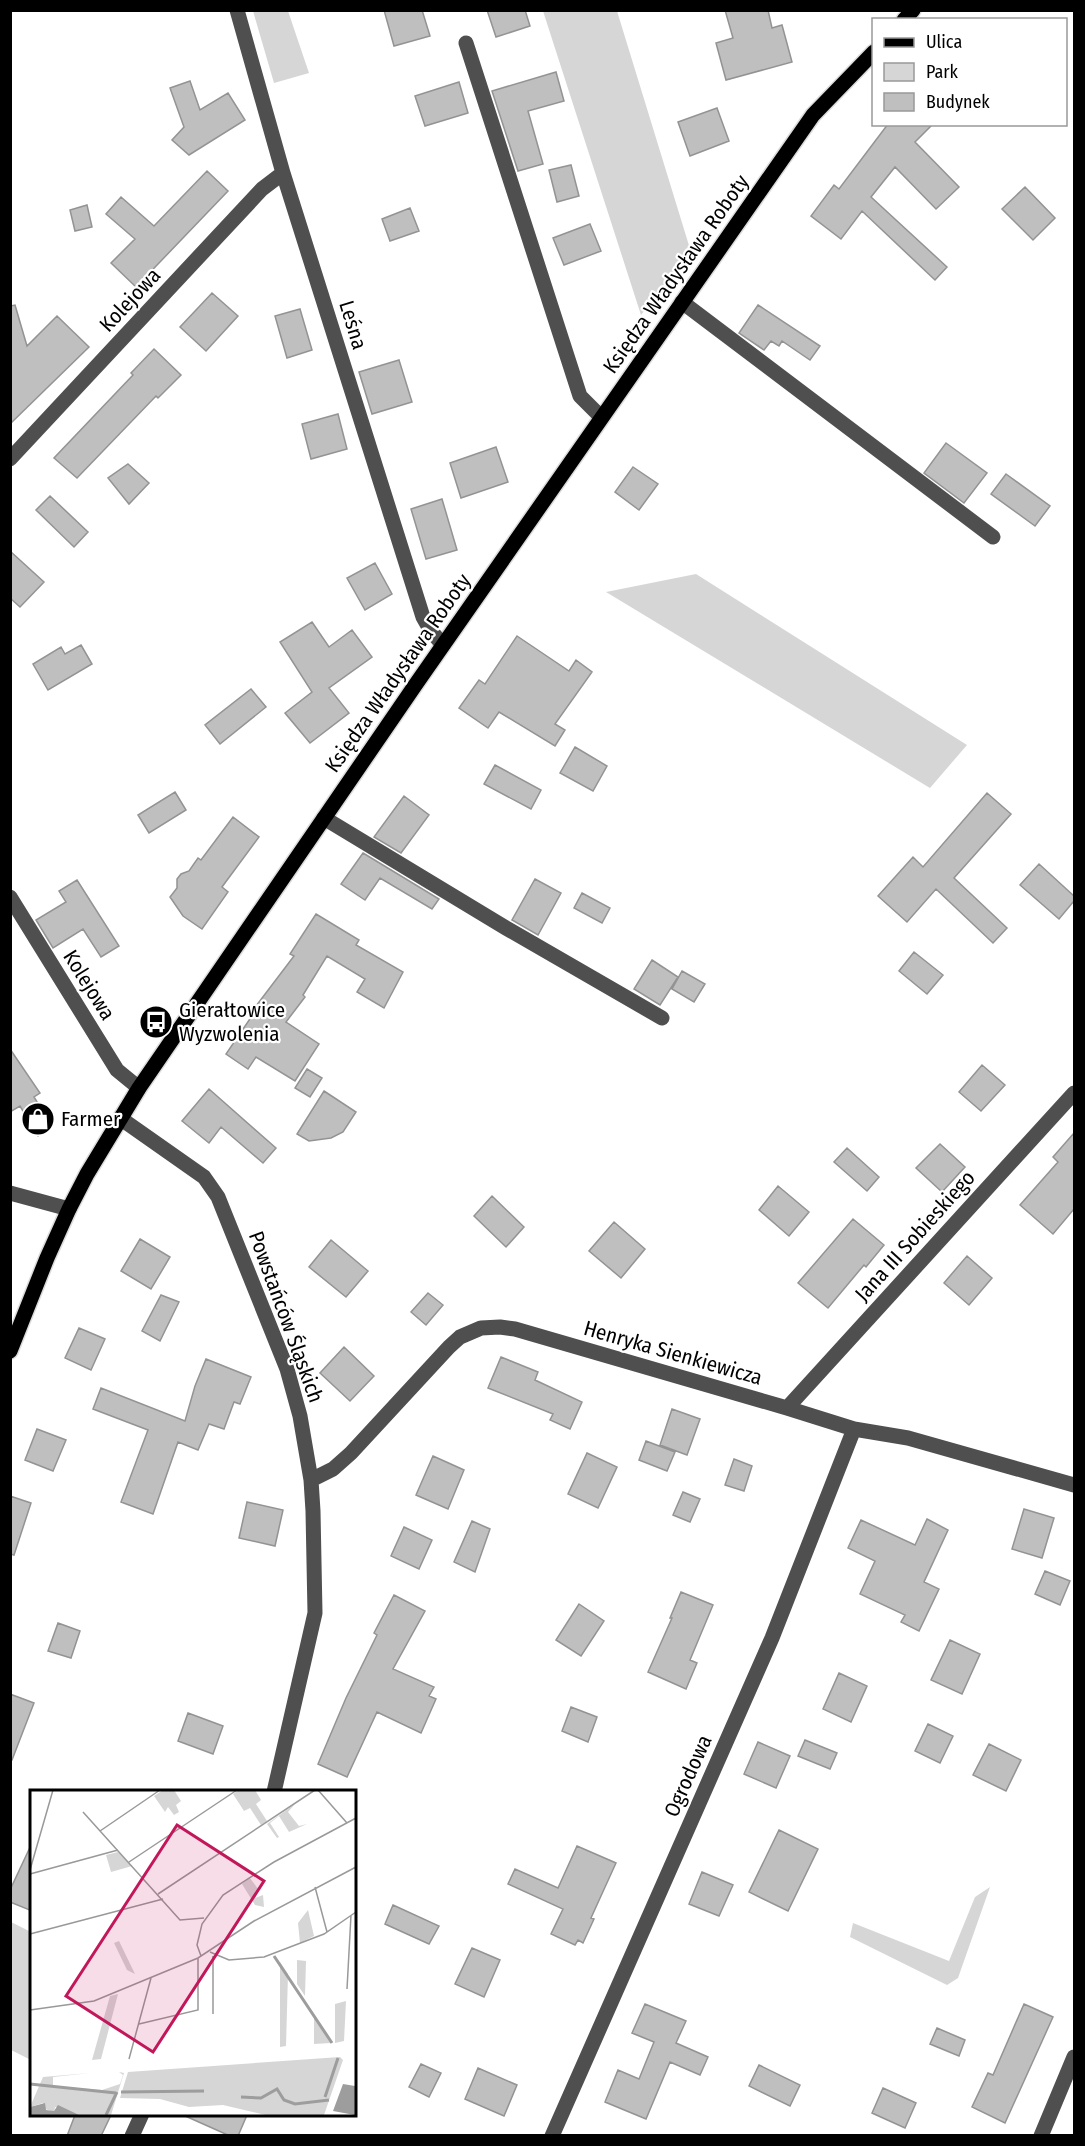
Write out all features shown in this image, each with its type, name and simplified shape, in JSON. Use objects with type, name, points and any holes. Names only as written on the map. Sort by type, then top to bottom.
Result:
[{"type":"main road","name":"Księdza Władysława Roboty","points":[[10,1351],[69,1209],[139,1088],[443,645],[813,114],[872,53]]},
{"type":"street","name":"Leśna","points":[[237,10],[283,173],[423,616],[431,631],[443,645]]},
{"type":"street","points":[[466,44],[580,396],[601,417]]},
{"type":"street","name":"Kolejowa","points":[[10,459],[262,189],[283,173]]},
{"type":"street","points":[[682,302],[993,537]]},
{"type":"street","points":[[324,818],[506,928],[662,1018]]},
{"type":"street","name":"Kolejowa","points":[[10,897],[117,1070],[139,1088]]},
{"type":"street","name":"Jana III Sobieskiego","points":[[787,1408],[1074,1093]]},
{"type":"street","name":"Powstańców Śląskich","points":[[120,1118],[204,1177],[218,1197],[287,1369],[300,1416],[314,1511],[315,1613],[274,1790]]},
{"type":"street","points":[[11,1192],[69,1209]]},
{"type":"street","name":"Henryka Sienkiewicza","points":[[311,1480],[333,1469],[351,1453],[460,1337],[481,1328],[500,1327],[515,1329],[854,1429],[908,1438],[1074,1485]]},
{"type":"street","name":"Ogrodowa","points":[[552,2136],[772,1638],[854,1429]]},
{"type":"street","points":[[1041,2136],[1074,2057]]},
{"type":"street","points":[[132,2136],[142,2116]]},
{"type":"green space","points":[[253,11],[288,11],[309,73],[274,83]]},
{"type":"green space","points":[[543,11],[617,11],[691,252],[641,315]]},
{"type":"green space","points":[[696,574],[967,745],[930,788],[606,592]]},
{"type":"green space","points":[[990,1887],[958,1978],[947,1985],[850,1937],[853,1923],[949,1961],[975,1897]]},
{"type":"green space","points":[[11,1922],[30,1932],[30,2060],[11,2050]]},
{"type":"building","points":[[384,10],[422,10],[430,36],[394,46]]},
{"type":"building","points":[[487,10],[525,10],[530,26],[496,37]]},
{"type":"building","points":[[725,10],[768,10],[772,28],[782,25],[792,62],[726,80],[716,43],[733,38]]},
{"type":"building","points":[[556,72],[564,101],[528,111],[543,164],[518,171],[492,91]]},
{"type":"building","points":[[190,81],[200,110],[228,93],[245,120],[189,155],[172,140],[184,127],[170,88]]},
{"type":"building","points":[[459,82],[468,113],[425,126],[415,96]]},
{"type":"building","points":[[717,108],[729,141],[690,156],[678,122]]},
{"type":"building","points":[[886,126],[931,126],[915,142],[959,187],[936,209],[895,167],[871,197],[947,267],[935,280],[862,211],[841,239],[811,216],[834,185],[839,189]]},
{"type":"building","points":[[571,165],[579,196],[557,202],[549,170]]},
{"type":"building","points":[[207,171],[228,191],[136,287],[111,263],[135,239],[106,214],[121,197],[154,226]]},
{"type":"building","points":[[1025,187],[1055,218],[1033,240],[1002,209]]},
{"type":"building","points":[[87,205],[92,227],[75,231],[70,210]]},
{"type":"building","points":[[410,208],[419,231],[390,241],[382,219]]},
{"type":"building","points":[[590,224],[601,251],[564,265],[553,238]]},
{"type":"building","points":[[212,293],[238,316],[206,351],[180,327]]},
{"type":"building","points":[[15,305],[27,346],[57,316],[89,347],[10,424],[10,306]]},
{"type":"building","points":[[758,305],[820,346],[810,360],[782,341],[779,346],[771,341],[764,350],[739,333]]},
{"type":"building","points":[[300,309],[312,350],[287,358],[275,316]]},
{"type":"building","points":[[154,349],[181,375],[158,398],[156,396],[77,478],[54,458],[133,375],[131,373]]},
{"type":"building","points":[[399,360],[412,402],[372,414],[359,372]]},
{"type":"building","points":[[338,414],[347,449],[311,459],[302,424]]},
{"type":"building","points":[[946,443],[987,473],[964,503],[924,473]]},
{"type":"building","points":[[496,447],[508,482],[461,498],[450,463]]},
{"type":"building","points":[[128,464],[149,483],[129,504],[108,478]]},
{"type":"building","points":[[633,467],[658,484],[639,510],[615,492]]},
{"type":"building","points":[[1006,474],[1050,506],[1035,526],[991,494]]},
{"type":"building","points":[[50,496],[88,532],[74,547],[36,510]]},
{"type":"building","points":[[442,499],[457,550],[426,559],[411,509]]},
{"type":"building","points":[[10,551],[44,582],[20,607],[10,598]]},
{"type":"building","points":[[375,563],[392,594],[365,610],[347,578]]},
{"type":"building","points":[[312,622],[329,647],[352,630],[372,657],[329,688],[349,713],[310,743],[285,713],[312,692],[280,642]]},
{"type":"building","points":[[517,636],[569,671],[576,660],[592,672],[555,724],[565,730],[555,746],[499,712],[488,728],[459,708],[479,680],[485,684]]},
{"type":"building","points":[[81,645],[92,664],[48,690],[33,664],[61,647],[65,654]]},
{"type":"building","points":[[251,689],[266,707],[220,744],[205,725]]},
{"type":"building","points":[[575,747],[607,766],[593,791],[560,773]]},
{"type":"building","points":[[495,765],[541,790],[531,809],[484,784]]},
{"type":"building","points":[[175,792],[186,810],[149,833],[138,815]]},
{"type":"building","points":[[987,793],[1011,814],[954,878],[1007,928],[993,943],[936,889],[907,922],[878,896],[913,857],[923,867]]},
{"type":"building","points":[[404,796],[429,815],[401,853],[374,837]]},
{"type":"building","points":[[233,817],[259,837],[222,887],[228,892],[202,929],[183,916],[170,897],[177,888],[177,879],[181,874],[189,871],[198,858],[201,860]]},
{"type":"building","points":[[363,853],[439,899],[432,909],[380,878],[365,900],[341,884]]},
{"type":"building","points":[[1039,864],[1074,896],[1074,901],[1059,919],[1020,885]]},
{"type":"building","points":[[535,879],[561,893],[538,935],[512,920]]},
{"type":"building","points":[[77,880],[119,946],[101,957],[83,929],[53,948],[36,920],[66,902],[59,891]]},
{"type":"building","points":[[582,893],[610,908],[602,923],[574,908]]},
{"type":"building","points":[[316,914],[359,940],[356,945],[403,972],[384,1008],[357,992],[365,979],[327,956],[303,995],[305,997],[286,1022],[319,1044],[295,1081],[256,1057],[248,1069],[226,1054],[258,1007],[256,1006],[294,956],[290,954]]},
{"type":"building","points":[[914,952],[943,975],[927,994],[899,971]]},
{"type":"building","points":[[652,960],[678,977],[660,1005],[634,989]]},
{"type":"building","points":[[682,971],[705,984],[694,1002],[672,989]]},
{"type":"building","points":[[10,1049],[40,1093],[34,1097],[52,1126],[38,1136],[20,1106],[10,1112]]},
{"type":"building","points":[[982,1065],[1005,1085],[981,1111],[959,1092]]},
{"type":"building","points":[[307,1069],[322,1078],[310,1097],[295,1088]]},
{"type":"building","points":[[209,1089],[276,1148],[263,1163],[221,1127],[209,1143],[182,1121]]},
{"type":"building","points":[[324,1091],[356,1112],[343,1132],[331,1138],[309,1141],[297,1134]]},
{"type":"building","points":[[1074,1133],[1074,1209],[1053,1234],[1020,1205],[1058,1162],[1053,1157]]},
{"type":"building","points":[[940,1144],[965,1167],[942,1192],[916,1168]]},
{"type":"building","points":[[847,1148],[879,1177],[867,1191],[834,1162]]},
{"type":"building","points":[[778,1186],[809,1212],[789,1236],[759,1210]]},
{"type":"building","points":[[492,1196],[524,1227],[506,1247],[474,1216]]},
{"type":"building","points":[[853,1219],[884,1245],[828,1308],[798,1283]]},
{"type":"building","points":[[614,1222],[645,1249],[621,1278],[589,1251]]},
{"type":"building","points":[[140,1239],[170,1257],[151,1289],[121,1271]]},
{"type":"building","points":[[331,1240],[368,1271],[346,1297],[309,1267]]},
{"type":"building","points":[[967,1256],[992,1278],[969,1305],[944,1283]]},
{"type":"building","points":[[428,1293],[443,1305],[426,1325],[411,1312]]},
{"type":"building","points":[[161,1295],[179,1302],[160,1341],[142,1331]]},
{"type":"building","points":[[79,1328],[105,1339],[91,1370],[65,1358]]},
{"type":"building","points":[[344,1347],[374,1376],[350,1401],[320,1373]]},
{"type":"building","points":[[501,1357],[538,1372],[535,1380],[582,1402],[570,1429],[550,1420],[553,1414],[488,1388]]},
{"type":"building","points":[[206,1359],[251,1377],[240,1404],[234,1402],[224,1429],[209,1424],[198,1450],[178,1442],[153,1514],[121,1502],[148,1430],[93,1409],[101,1388],[185,1421]]},
{"type":"building","points":[[672,1409],[700,1419],[687,1455],[660,1445]]},
{"type":"building","points":[[37,1429],[66,1440],[53,1471],[25,1460]]},
{"type":"building","points":[[646,1441],[675,1452],[667,1471],[639,1460]]},
{"type":"building","points":[[587,1453],[617,1467],[598,1508],[568,1494]]},
{"type":"building","points":[[433,1456],[464,1470],[448,1509],[416,1495]]},
{"type":"building","points":[[734,1459],[752,1466],[744,1491],[725,1485]]},
{"type":"building","points":[[683,1492],[700,1499],[690,1522],[673,1515]]},
{"type":"building","points":[[10,1496],[31,1503],[14,1555],[10,1554]]},
{"type":"building","points":[[247,1502],[283,1510],[275,1546],[239,1538]]},
{"type":"building","points":[[1024,1509],[1054,1518],[1042,1558],[1012,1549]]},
{"type":"building","points":[[927,1519],[948,1530],[924,1582],[939,1589],[919,1631],[901,1622],[905,1615],[860,1594],[875,1561],[848,1548],[861,1520],[915,1545]]},
{"type":"building","points":[[472,1521],[490,1529],[475,1572],[454,1562]]},
{"type":"building","points":[[404,1527],[432,1540],[419,1569],[391,1556]]},
{"type":"building","points":[[1045,1571],[1070,1581],[1060,1605],[1035,1594]]},
{"type":"building","points":[[681,1592],[713,1605],[690,1660],[697,1663],[686,1689],[648,1672]]},
{"type":"building","points":[[394,1595],[425,1611],[393,1669],[434,1687],[429,1696],[436,1699],[421,1733],[377,1712],[347,1777],[318,1764],[346,1698],[377,1635],[374,1633]]},
{"type":"building","points":[[579,1604],[604,1621],[581,1656],[556,1640]]},
{"type":"building","points":[[58,1623],[80,1631],[71,1658],[48,1651]]},
{"type":"building","points":[[950,1640],[980,1654],[962,1694],[931,1680]]},
{"type":"building","points":[[839,1673],[867,1686],[851,1722],[823,1709]]},
{"type":"building","points":[[10,1694],[34,1703],[12,1760],[10,1760]]},
{"type":"building","points":[[571,1707],[597,1717],[588,1742],[562,1731]]},
{"type":"building","points":[[188,1713],[223,1726],[213,1754],[178,1741]]},
{"type":"building","points":[[928,1724],[953,1736],[940,1763],[915,1751]]},
{"type":"building","points":[[805,1740],[837,1753],[830,1769],[798,1756]]},
{"type":"building","points":[[758,1742],[790,1756],[776,1788],[744,1774]]},
{"type":"building","points":[[989,1744],[1021,1760],[1006,1791],[973,1775]]},
{"type":"building","points":[[779,1830],[818,1849],[788,1911],[749,1892]]},
{"type":"building","points":[[577,1846],[616,1863],[591,1918],[594,1919],[583,1943],[578,1940],[575,1945],[551,1934],[563,1909],[508,1884],[515,1869],[558,1888]]},
{"type":"building","points":[[30,1847],[30,1910],[10,1902],[10,1890]]},
{"type":"building","points":[[702,1872],[733,1885],[719,1916],[689,1904]]},
{"type":"building","points":[[393,1905],[439,1926],[429,1944],[385,1924]]},
{"type":"building","points":[[472,1948],[500,1960],[484,1997],[455,1984]]},
{"type":"building","points":[[645,2004],[686,2021],[676,2043],[708,2057],[700,2075],[670,2062],[646,2119],[605,2102],[618,2070],[639,2079],[654,2042],[632,2033]]},
{"type":"building","points":[[1024,2004],[1053,2017],[1005,2123],[972,2107],[988,2073],[993,2075]]},
{"type":"building","points":[[937,2028],[965,2040],[959,2056],[930,2044]]},
{"type":"building","points":[[421,2064],[441,2073],[429,2097],[409,2087]]},
{"type":"building","points":[[759,2065],[800,2085],[790,2106],[749,2086]]},
{"type":"building","points":[[478,2068],[517,2085],[504,2116],[465,2099]]},
{"type":"building","points":[[883,2088],[916,2103],[905,2128],[872,2113]]},
{"type":"building","points":[[75,2116],[111,2116],[101,2136],[67,2136]]},
{"type":"building","points":[[185,2116],[247,2116],[238,2136],[230,2136]]},
{"type":"place","name":"Gierałtowice Wyzwolenia","points":[[156,1022]]},
{"type":"place","name":"Farmer","points":[[38,1119]]}]
